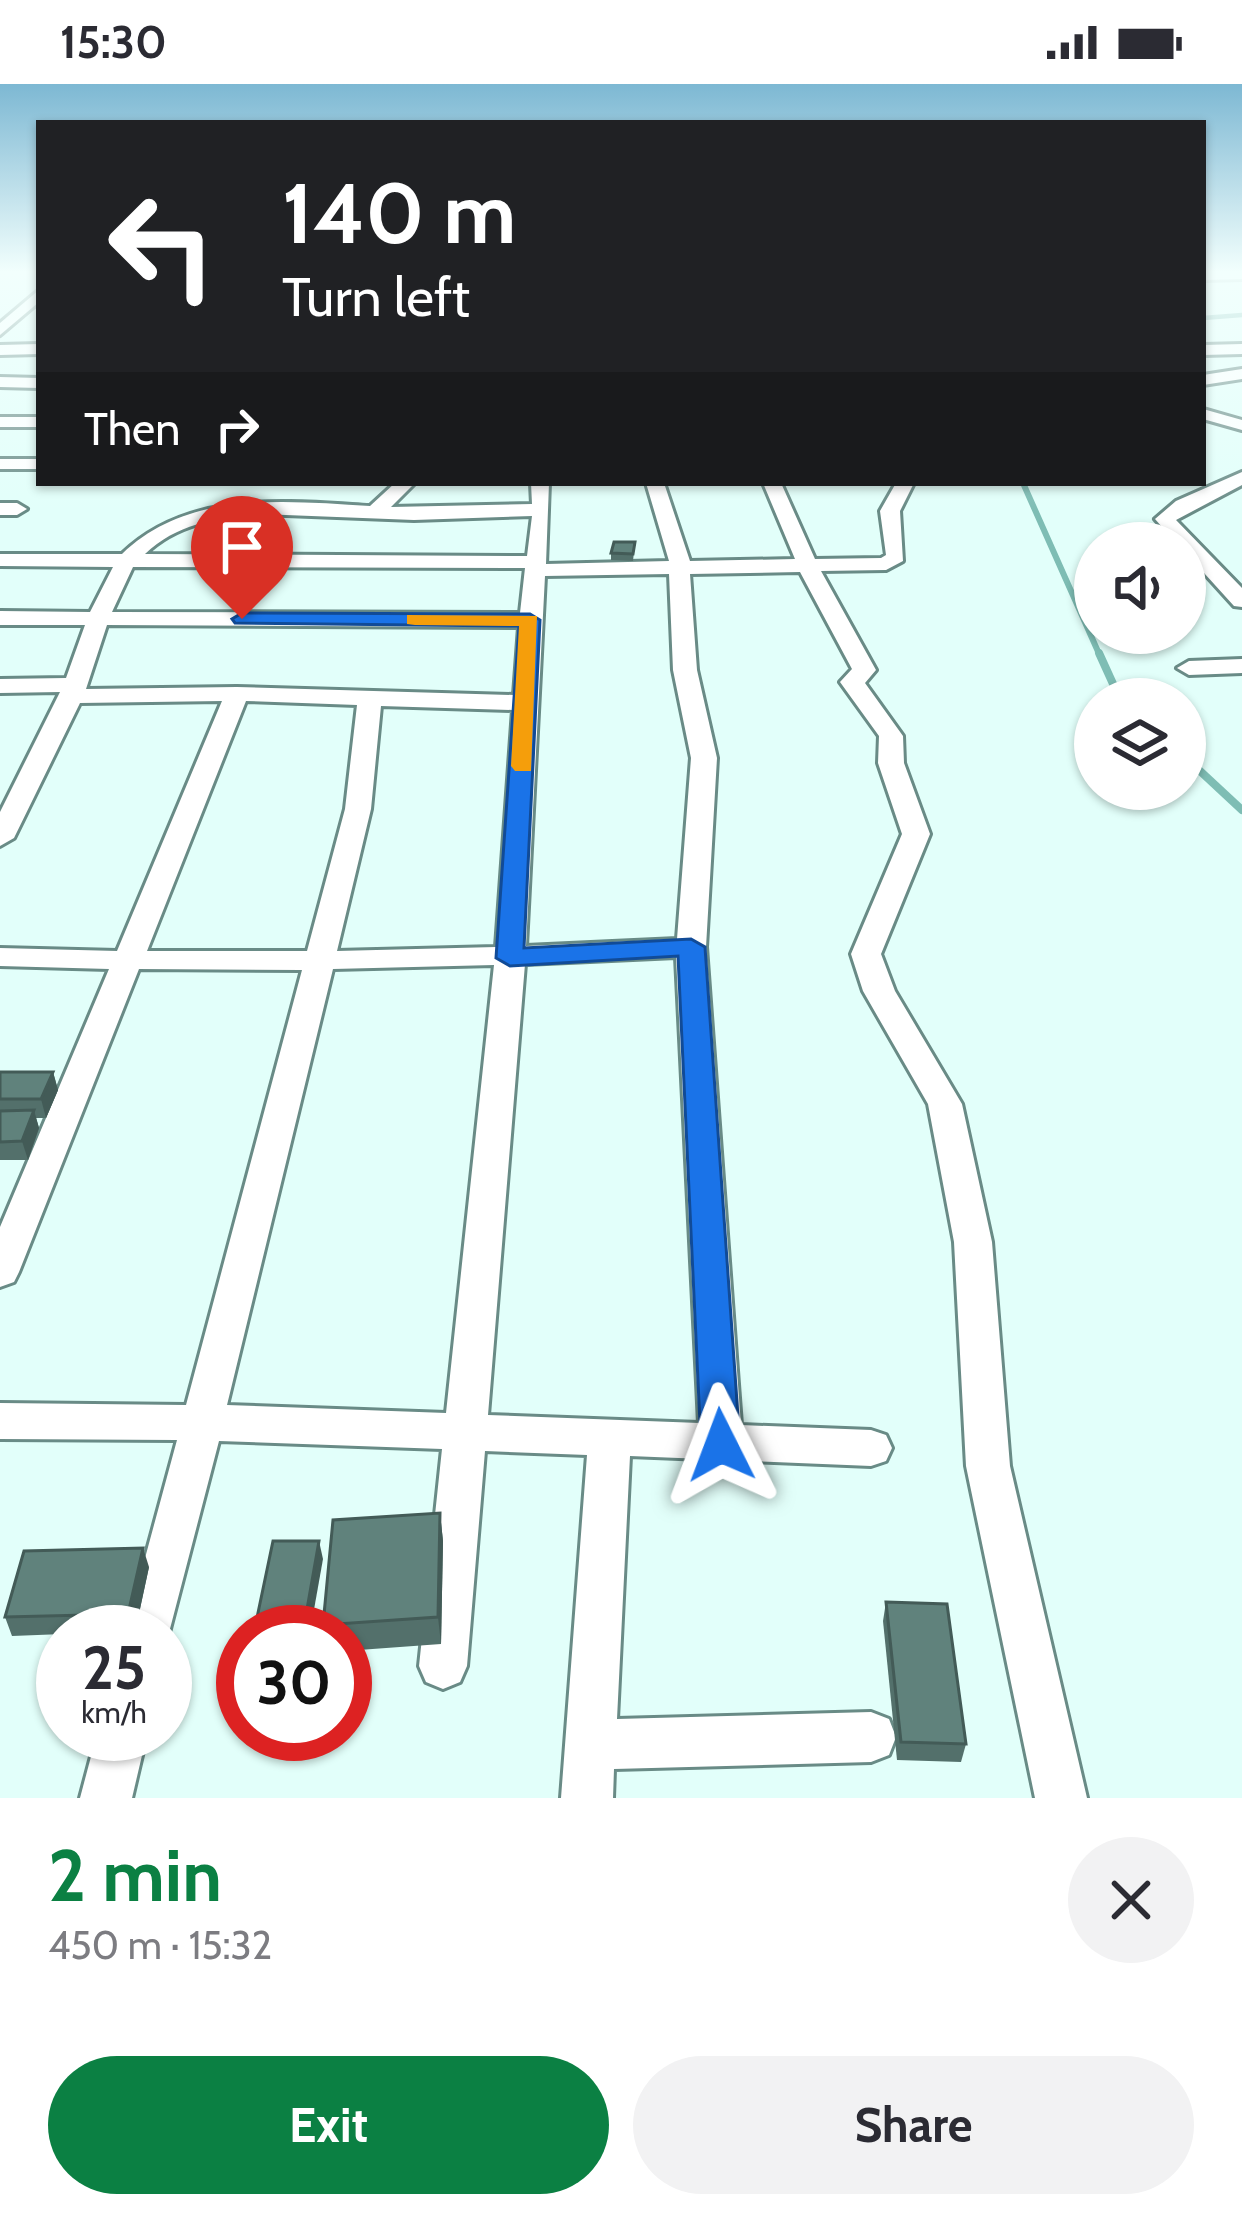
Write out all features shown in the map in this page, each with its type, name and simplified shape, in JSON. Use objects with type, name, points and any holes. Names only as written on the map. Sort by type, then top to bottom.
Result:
[{"type":"street","points":[[1206,380],[1242,374]]},
{"type":"street","points":[[0,382],[36,382]]},
{"type":"street","points":[[1206,415],[1242,425]]},
{"type":"street","points":[[0,422],[36,422]]},
{"type":"street","points":[[0,464],[36,464]]},
{"type":"street","points":[[1242,478],[1183,505],[1166,519],[1242,601]]},
{"type":"street","points":[[375,512],[403,486]]},
{"type":"street","points":[[657,486],[680,567],[685,670],[704,758],[691,947],[721,1445]]},
{"type":"street","points":[[773,486],[806,566],[864,670],[853,684],[891,736],[891,763],[916,835],[866,954],[879,991],[945,1104],[973,1242],[988,1466],[1061,1798]]},
{"type":"street","points":[[0,560],[680,567],[892,562],[896,557],[890,511],[903,486]]},
{"type":"street","points":[[0,838],[73,690],[99,618],[127,562],[169,526],[249,508],[375,512],[541,497],[510,958],[443,1666]]},
{"type":"street","points":[[0,618],[530,620]]},
{"type":"street","points":[[1190,668],[1242,666]]},
{"type":"street","points":[[0,686],[528,703]]},
{"type":"street","points":[[0,1272],[237,694]]},
{"type":"street","points":[[155,1605],[316,958],[358,809],[370,697]]},
{"type":"street","points":[[0,957],[129,962],[510,958],[691,947]]},
{"type":"street","points":[[0,1421],[467,1431],[871,1448]]},
{"type":"street","points":[[587,1798],[610,1436]]},
{"type":"street","points":[[592,1744],[871,1737]]},
{"type":"street","points":[[106,1798],[115,1761]]},
{"type":"building","points":[[614,542],[635,542],[633,554],[611,553]]},
{"type":"building","points":[[0,1072],[53,1072],[41,1099],[0,1099]]},
{"type":"building","points":[[34,1110],[22,1141],[0,1142],[0,1111]]},
{"type":"building","points":[[440,1513],[438,1617],[372,1622],[372,1605],[325,1605],[333,1520]]},
{"type":"building","points":[[273,1541],[319,1541],[308,1605],[260,1605]]},
{"type":"building","points":[[143,1548],[130,1605],[36,1605],[36,1616],[5,1617],[24,1551]]},
{"type":"building","points":[[886,1602],[947,1604],[966,1744],[901,1742]]},
{"type":"waterway","points":[[1024,486],[1100,656]]},
{"type":"waterway","points":[[1099,654],[1110,678]]},
{"type":"waterway","points":[[1206,777],[1242,810]]},
{"type":"slow traffic","points":[[415,619],[530,620],[523,766]]},
{"type":"route","points":[[242,619],[530,620],[510,958],[691,947],[721,1445]]}]
